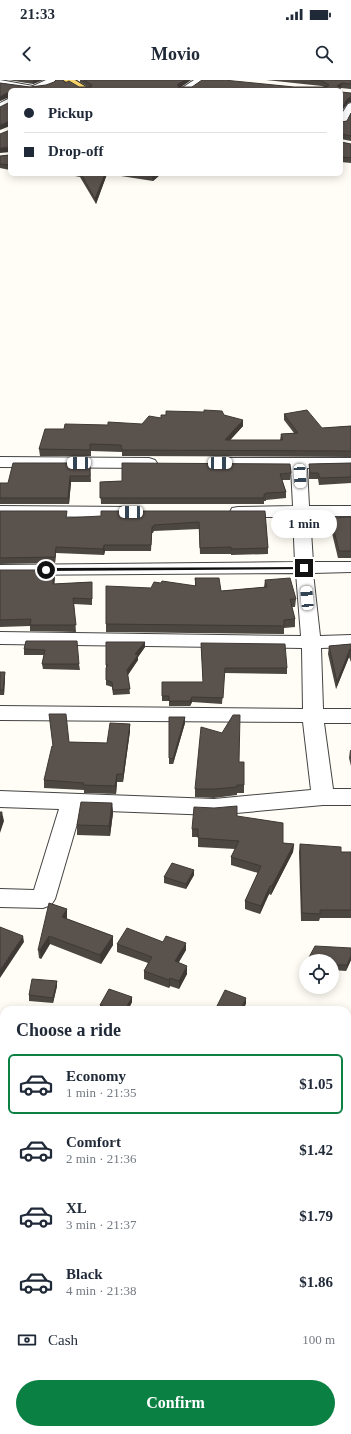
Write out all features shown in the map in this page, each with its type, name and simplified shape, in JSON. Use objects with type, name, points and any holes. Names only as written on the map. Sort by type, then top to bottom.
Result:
[{"type":"main road","points":[[68,80],[82,88]]},
{"type":"street","points":[[36,88],[54,80]]},
{"type":"street","points":[[187,88],[201,80]]},
{"type":"street","points":[[0,83],[23,88]]},
{"type":"street","points":[[343,120],[351,106]]},
{"type":"street","points":[[0,462],[165,463]]},
{"type":"street","points":[[205,463],[351,463]]},
{"type":"street","points":[[299,464],[304,568],[311,642],[313,717],[323,797]]},
{"type":"street","points":[[0,511],[146,512]]},
{"type":"street","points":[[224,512],[351,511]]},
{"type":"street","points":[[0,570],[351,567]]},
{"type":"street","points":[[0,638],[311,642],[351,641]]},
{"type":"street","points":[[0,713],[313,717],[351,716]]},
{"type":"street","points":[[0,799],[214,807],[323,797],[351,797]]},
{"type":"street","points":[[0,898],[43,899],[72,802]]},
{"type":"building","points":[[56,80],[63,80],[65,83],[69,81],[79,87],[91,87],[92,85],[84,80],[185,80],[178,84],[178,87],[192,87],[202,80],[224,80],[294,87],[327,87],[329,85],[322,81],[311,80],[351,80],[351,84],[342,83],[337,86],[340,88],[8,88],[8,93],[0,97],[0,83],[30,87],[46,85]]},
{"type":"building","points":[[343,92],[351,93],[351,97],[348,98],[343,105]]},
{"type":"building","points":[[8,103],[8,122],[0,125],[0,107]]},
{"type":"building","points":[[351,113],[351,136],[343,134],[343,122],[347,121]]},
{"type":"building","points":[[8,131],[8,147],[0,148],[0,134]]},
{"type":"building","points":[[343,142],[351,144],[351,158],[343,157]]},
{"type":"building","points":[[8,155],[8,165],[0,164],[0,156]]},
{"type":"building","points":[[82,176],[104,176],[95,199]]},
{"type":"building","points":[[204,410],[222,411],[224,415],[243,420],[225,440],[283,440],[281,434],[298,433],[284,414],[307,410],[322,428],[351,426],[351,451],[122,450],[121,445],[90,444],[90,450],[39,449],[45,429],[64,429],[65,424],[108,425],[108,422],[142,424],[149,416],[161,418],[161,415],[166,415],[166,411],[204,412]]},
{"type":"building","points":[[13,463],[90,463],[90,476],[70,476],[68,498],[0,498],[0,483],[8,483]]},
{"type":"building","points":[[122,463],[290,464],[291,473],[280,474],[286,492],[266,493],[264,494],[264,498],[100,498],[100,482],[122,481]]},
{"type":"building","points":[[351,463],[351,477],[320,478],[318,473],[310,473],[309,464]]},
{"type":"building","points":[[0,511],[67,511],[66,518],[101,516],[101,511],[265,511],[268,548],[200,548],[199,522],[154,525],[152,527],[151,545],[104,545],[103,549],[56,547],[55,557],[0,558]]},
{"type":"building","points":[[351,517],[351,551],[339,551],[331,518]]},
{"type":"building","points":[[0,570],[54,570],[53,584],[92,582],[92,599],[73,598],[76,625],[30,625],[31,619],[0,620]]},
{"type":"building","points":[[195,578],[219,578],[221,591],[267,587],[265,580],[290,578],[296,599],[290,599],[295,619],[284,620],[284,626],[106,624],[106,586],[151,588],[154,582],[161,583],[162,581],[196,586]]},
{"type":"building","points":[[26,641],[77,641],[79,664],[42,664],[45,650],[24,649]]},
{"type":"building","points":[[106,642],[145,642],[135,654],[138,655],[127,670],[130,689],[113,690],[112,682],[106,680],[106,668],[108,665],[106,665]]},
{"type":"building","points":[[201,643],[285,644],[287,668],[225,668],[223,698],[192,697],[190,701],[169,701],[169,696],[162,696],[162,682],[203,682]]},
{"type":"building","points":[[351,644],[351,651],[350,649],[337,682],[329,646]]},
{"type":"building","points":[[0,672],[5,672],[3,690],[0,690]]},
{"type":"building","points":[[49,714],[66,714],[69,742],[107,743],[110,723],[130,724],[123,774],[117,774],[115,786],[83,785],[84,783],[44,780],[53,746]]},
{"type":"building","points":[[233,715],[240,715],[239,762],[244,762],[244,785],[214,789],[195,789],[201,727],[222,733]]},
{"type":"building","points":[[169,717],[185,717],[173,759],[169,758]]},
{"type":"building","points":[[81,802],[112,803],[109,826],[77,825]]},
{"type":"building","points":[[237,806],[237,816],[283,823],[283,843],[294,844],[272,886],[270,886],[261,906],[245,901],[261,866],[231,857],[239,841],[198,838],[198,829],[192,829],[194,807],[214,808]]},
{"type":"building","points":[[300,844],[341,847],[341,852],[351,852],[351,910],[320,910],[320,914],[302,913]]},
{"type":"building","points":[[172,863],[194,870],[186,884],[164,877]]},
{"type":"building","points":[[49,903],[67,909],[62,917],[113,936],[100,955],[49,936],[40,950],[38,950]]},
{"type":"building","points":[[0,927],[23,936],[0,970]]},
{"type":"building","points":[[127,928],[163,942],[166,936],[186,943],[175,961],[187,966],[179,981],[170,978],[169,980],[144,971],[152,957],[117,944]]},
{"type":"building","points":[[315,946],[351,948],[351,956],[347,965],[339,965],[339,954],[311,954]]},
{"type":"building","points":[[32,979],[57,981],[53,998],[29,995]]},
{"type":"building","points":[[109,989],[132,997],[127,1006],[100,1005]]},
{"type":"building","points":[[225,990],[246,998],[242,1006],[217,1006]]},
{"type":"route","points":[[46,570],[304,568]]}]
